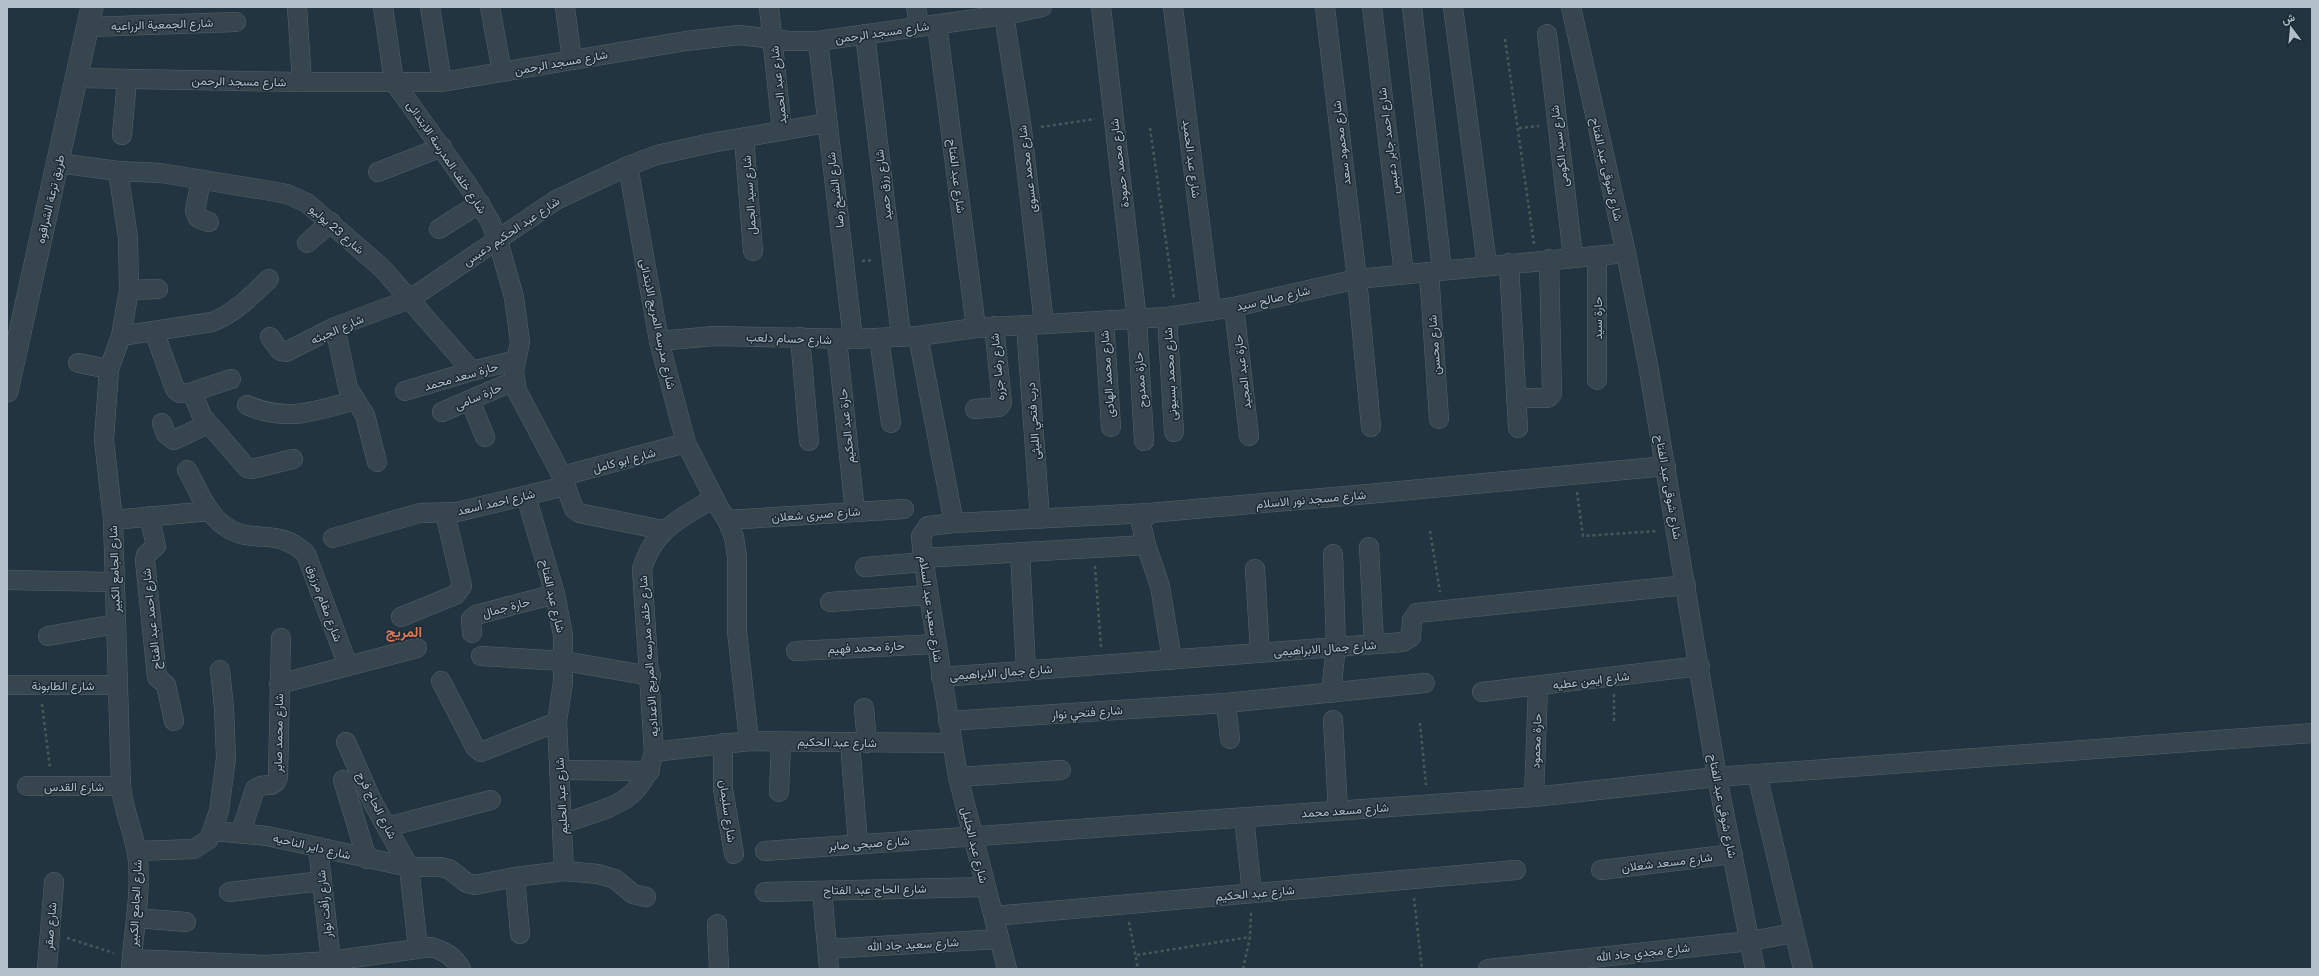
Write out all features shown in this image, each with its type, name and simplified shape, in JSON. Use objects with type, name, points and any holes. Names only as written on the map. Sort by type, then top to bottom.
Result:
[{"type":"street","points":[[297,7],[302,82]]},
{"type":"street","points":[[383,7],[394,82]]},
{"type":"street","points":[[430,7],[442,82]]},
{"type":"street","points":[[490,7],[502,72]]},
{"type":"street","points":[[565,7],[572,60]]},
{"type":"street","name":"شارع عبد الحميد","points":[[769,7],[782,131]]},
{"type":"street","name":"شارع عبد الفتاح","points":[[916,7],[928,25],[985,327]]},
{"type":"street","name":"شارع مسجد الرحمن","points":[[78,78],[302,82],[442,82],[686,41],[739,35],[773,39],[818,41],[928,25],[965,14],[1016,11],[1042,7]]},
{"type":"street","name":"شارع محمد حمودة","points":[[1101,7],[1137,320]]},
{"type":"street","name":"شارع عبد الحميد","points":[[1173,7],[1211,311]]},
{"type":"street","name":"شارع محمود سعد","points":[[1325,7],[1357,279],[1371,427]]},
{"type":"street","name":"شارع احمد جابر دعبس","points":[[1372,7],[1404,274]]},
{"type":"street","name":"شارع محسن","points":[[1412,7],[1436,271],[1438,419]]},
{"type":"street","points":[[1453,7],[1487,265]]},
{"type":"street","name":"شارع شوقى عبد الفتاح","points":[[1571,7],[1626,253],[1666,466],[1717,777],[1755,969]]},
{"type":"street","name":"شارع محمد عسوى","points":[[1016,11],[1022,130],[1035,324]]},
{"type":"street","name":"شارع الجمعية الزراعيه","points":[[90,17],[236,22]]},
{"type":"street","name":"طريق ترعة الشراقوه","points":[[7,391],[78,78],[90,17]]},
{"type":"street","name":"شارع رزق حميد","points":[[865,34],[892,260],[954,523]]},
{"type":"street","name":"شارع سيد الكومى","points":[[1547,34],[1573,257]]},
{"type":"street","name":"شارع الشيخ رضا","points":[[818,41],[843,262],[845,339]]},
{"type":"street","points":[[122,135],[127,79]]},
{"type":"street","name":"شارع خلف المدرسة الابتدائى","points":[[394,82],[442,147],[480,203],[498,240],[514,297],[520,342],[516,360],[514,381],[519,395],[564,481],[574,509],[580,513],[663,530]]},
{"type":"street","name":"شارع عبد الحكيم دعبس","points":[[410,299],[498,240],[528,217],[556,200],[628,166],[657,155],[827,123]]},
{"type":"street","name":"شارع سيد الجمل","points":[[744,138],[753,251]]},
{"type":"street","points":[[378,172],[442,147]]},
{"type":"street","name":"شارع 23 يوليو","points":[[58,163],[118,171],[161,174],[201,180],[286,194],[307,203],[331,222],[382,268],[472,371]]},
{"type":"street","name":"شارع مدرسه المريج الابتدائى","points":[[628,166],[659,341],[686,444],[727,520],[734,537],[737,557],[737,631],[749,741]]},
{"type":"street","name":"شارع الجامع الكبير","points":[[118,171],[128,238],[129,290],[121,336],[109,369],[104,440],[113,520],[113,582],[116,624],[121,786],[127,819],[137,851],[136,918],[132,964]]},
{"type":"street","points":[[201,180],[195,211],[198,218],[209,222]]},
{"type":"street","points":[[439,229],[480,203]]},
{"type":"street","points":[[307,242],[331,222]]},
{"type":"street","name":"شارع صالح سيد","points":[[910,336],[985,327],[1137,320],[1234,307],[1357,279],[1487,265],[1626,253]]},
{"type":"street","name":"حارة سيد","points":[[1597,256],[1597,380]]},
{"type":"street","points":[[1516,398],[1548,398],[1552,394],[1543,260]]},
{"type":"street","points":[[1509,263],[1518,428]]},
{"type":"street","points":[[121,336],[212,322],[224,318],[235,311],[269,280]]},
{"type":"street","points":[[129,290],[158,289]]},
{"type":"street","name":"شارع الجبثه","points":[[270,337],[280,351],[286,352],[335,327],[410,299]]},
{"type":"street","name":"حارة عبد المجيد","points":[[1234,307],[1249,436]]},
{"type":"street","name":"شارع محمد بسيونى","points":[[1171,316],[1174,432]]},
{"type":"street","name":"حارة ممدوح","points":[[1137,320],[1144,441]]},
{"type":"street","name":"شارع محمد الهادى","points":[[1104,321],[1111,427]]},
{"type":"street","name":"درب فتحي الليثى","points":[[1035,324],[1040,518]]},
{"type":"street","points":[[335,327],[348,388],[360,406],[370,432],[377,462]]},
{"type":"street","name":"شارع رضا جزره","points":[[975,409],[999,407],[1002,403],[985,327]]},
{"type":"street","points":[[154,331],[175,389],[179,393],[189,394],[230,379]]},
{"type":"street","name":"شارع حسام دلعب","points":[[659,341],[714,336],[845,339],[910,336]]},
{"type":"street","points":[[800,337],[809,441]]},
{"type":"street","points":[[879,338],[891,423]]},
{"type":"street","name":"حارة عبد الحكيم","points":[[845,339],[855,512]]},
{"type":"street","name":"حارة سعد محمد","points":[[406,391],[472,371],[516,360]]},
{"type":"street","points":[[78,363],[109,369]]},
{"type":"street","name":"حارة سامى","points":[[442,412],[514,381]]},
{"type":"street","points":[[189,394],[194,397],[202,416],[208,424],[247,468],[252,470],[293,459]]},
{"type":"street","points":[[247,405],[265,413],[289,415],[316,412],[355,400]]},
{"type":"street","points":[[470,400],[485,437]]},
{"type":"street","points":[[162,423],[166,434],[174,440],[208,424]]},
{"type":"street","name":"شارع ابو كامل","points":[[564,481],[686,444]]},
{"type":"street","name":"شارع مسجد نور الاسلام","points":[[954,523],[1149,513],[1666,466]]},
{"type":"street","name":"شارع مقام مرزوق","points":[[187,470],[210,511],[221,524],[235,533],[252,537],[283,538],[296,544],[306,554],[348,666]]},
{"type":"street","name":"شارع احمد أسعد","points":[[333,538],[420,513],[445,513],[482,507],[526,496],[564,481]]},
{"type":"street","name":"شارع عبد الفتاح","points":[[526,496],[555,594],[563,635],[564,661],[557,722]]},
{"type":"street","name":"شارع خلف مدرسه المريج الاعداديه","points":[[650,771],[654,752],[651,676],[642,569],[646,554],[653,541],[663,530],[714,498]]},
{"type":"street","name":"شارع صبرى شعلان","points":[[727,520],[904,509]]},
{"type":"street","points":[[113,520],[210,511]]},
{"type":"street","points":[[401,617],[455,595],[462,586],[445,513]]},
{"type":"street","points":[[1149,513],[1141,523],[1146,545],[1160,586],[1172,660]]},
{"type":"street","name":"شارع احمد عبد الفتاح","points":[[149,516],[156,546],[146,555],[145,561],[157,677],[166,685],[174,721]]},
{"type":"street","name":"شارع سعيد عبد السلام","points":[[948,721],[928,595],[921,536],[923,530],[928,526],[954,523]]},
{"type":"street","points":[[865,567],[923,560],[1020,552],[1146,545]]},
{"type":"street","points":[[1369,547],[1374,644]]},
{"type":"street","points":[[1020,552],[1026,670]]},
{"type":"street","points":[[1331,693],[1336,646],[1333,554]]},
{"type":"street","points":[[1256,569],[1260,653]]},
{"type":"street","points":[[7,580],[113,582]]},
{"type":"street","name":"شارع جمال الابراهيمى","points":[[941,677],[1403,642],[1411,637],[1413,616],[1417,613],[1686,585]]},
{"type":"street","name":"حارة جمال","points":[[472,633],[471,619],[476,615],[555,594]]},
{"type":"street","points":[[830,602],[928,595]]},
{"type":"street","points":[[48,636],[116,624]]},
{"type":"street","name":"شارع محمد صابر","points":[[241,832],[255,788],[262,785],[272,785],[276,782],[278,777],[281,638]]},
{"type":"street","name":"حارة محمد فهيم","points":[[796,651],[936,644]]},
{"type":"street","points":[[279,684],[417,648]]},
{"type":"street","points":[[481,656],[564,661],[651,676]]},
{"type":"street","name":"شارع ايمن عطيه","points":[[1482,692],[1700,666]]},
{"type":"street","points":[[137,851],[194,849],[203,845],[214,831],[219,811],[226,758],[224,708],[220,670]]},
{"type":"street","points":[[441,681],[475,747],[481,752],[557,722]]},
{"type":"street","name":"شارع فتحي نوار","points":[[948,721],[1226,703],[1425,683]]},
{"type":"street","name":"شارع الطابونة","points":[[7,685],[118,685]]},
{"type":"street","name":"حارة محمود","points":[[1534,797],[1538,686]]},
{"type":"street","points":[[1226,703],[1230,739]]},
{"type":"street","points":[[858,844],[858,743],[864,708]]},
{"type":"street","points":[[1333,720],[1338,810]]},
{"type":"street","name":"شارع عبد الجليل","points":[[948,721],[958,777],[1007,969]]},
{"type":"street","name":"شارع عبد الحليم","points":[[557,722],[564,871]]},
{"type":"street","name":"شارع مسعد محمد","points":[[972,835],[1534,797],[1717,777],[2312,733]]},
{"type":"street","name":"شارع عبد الحكيم","points":[[654,752],[749,741],[951,743]]},
{"type":"street","name":"شارع الحاج فرج","points":[[346,742],[373,803],[409,867]]},
{"type":"street","points":[[779,792],[781,742]]},
{"type":"street","name":"شارع سليمان","points":[[723,744],[723,789],[734,854]]},
{"type":"street","points":[[559,770],[650,771]]},
{"type":"street","points":[[958,777],[1061,770]]},
{"type":"street","points":[[562,824],[620,803],[633,794],[650,771]]},
{"type":"street","points":[[1757,774],[1802,969]]},
{"type":"street","points":[[343,780],[367,859]]},
{"type":"street","name":"شارع القدس","points":[[26,786],[121,786]]},
{"type":"street","points":[[387,827],[491,800]]},
{"type":"street","points":[[1244,817],[1252,894]]},
{"type":"street","name":"شارع داير الناحيه","points":[[214,831],[241,832],[293,840],[367,859],[409,867],[440,866],[449,869],[467,883],[475,886],[515,877],[564,871],[598,874],[615,879],[633,894],[646,897]]},
{"type":"street","name":"شارع صبحى صابر","points":[[765,851],[972,835]]},
{"type":"street","name":"شارع رأفت نوار","points":[[318,847],[331,961]]},
{"type":"street","name":"شارع مسعد شعلان","points":[[1601,870],[1733,854]]},
{"type":"street","points":[[409,867],[418,948]]},
{"type":"street","name":"شارع عبد الحكيم","points":[[994,916],[1516,870]]},
{"type":"street","points":[[515,877],[520,934]]},
{"type":"street","points":[[229,892],[322,881]]},
{"type":"street","name":"شارع صقر","points":[[47,969],[54,882]]},
{"type":"street","name":"شارع الحاج عبد الفتاح","points":[[764,892],[986,887]]},
{"type":"street","points":[[822,891],[829,969]]},
{"type":"street","points":[[136,918],[186,922]]},
{"type":"street","points":[[717,924],[719,969]]},
{"type":"street","name":"شارع مجدي جاد الله","points":[[1488,969],[1750,941],[1794,933]]},
{"type":"street","name":"شارع سعيد جاد الله","points":[[827,949],[999,939]]},
{"type":"street","points":[[132,964],[266,965],[331,961],[431,947],[442,950],[453,957],[461,969]]},
{"type":"path","points":[[1505,39],[1543,260]]},
{"type":"path","points":[[1022,130],[1113,117]]},
{"type":"path","points":[[1150,128],[1171,316]]},
{"type":"path","points":[[843,262],[892,260]]},
{"type":"path","points":[[1574,475],[1583,536],[1676,530]]},
{"type":"path","points":[[1430,532],[1444,610]]},
{"type":"path","points":[[1094,548],[1102,665]]},
{"type":"path","points":[[1614,677],[1614,721]]},
{"type":"path","points":[[39,685],[53,786]]},
{"type":"path","points":[[1420,723],[1427,804]]},
{"type":"path","points":[[1412,879],[1422,969]]},
{"type":"path","points":[[1243,969],[1250,937],[1252,894]]},
{"type":"path","points":[[1125,904],[1137,955],[1138,969]]},
{"type":"path","points":[[50,932],[132,964]]},
{"type":"path","points":[[1137,955],[1250,937]]},
{"type":"district","name":"المريج","points":[[404,631]]}]
